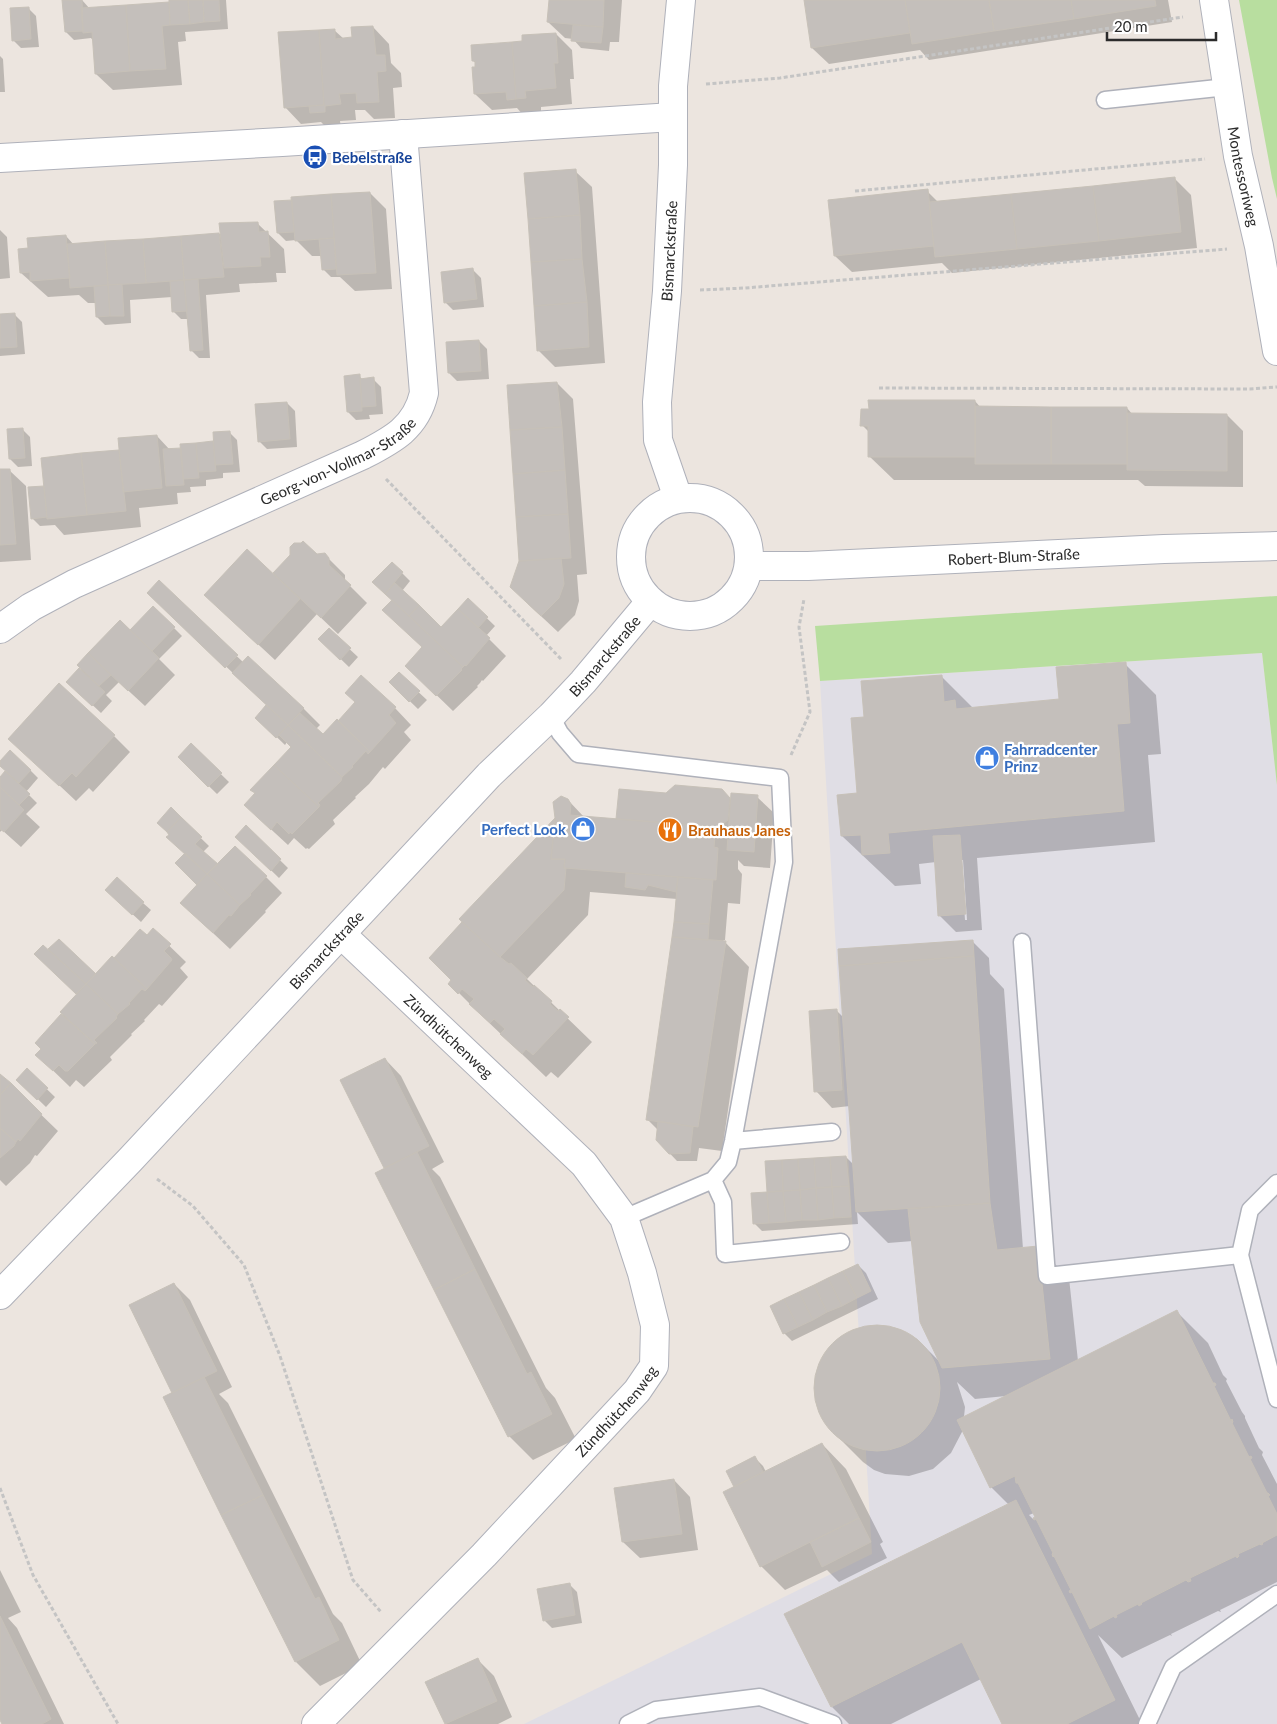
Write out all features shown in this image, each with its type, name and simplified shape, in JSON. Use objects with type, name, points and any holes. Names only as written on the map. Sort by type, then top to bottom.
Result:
[{"type":"street","name":"Bismarckstraße","points":[[678,498],[658,440],[657,402],[666,300],[673,165],[673,86],[681,0]]},
{"type":"street","name":"Montessoriweg","points":[[1215,6],[1238,156],[1259,246],[1277,351]]},
{"type":"street","points":[[0,158],[273,143],[673,117]]},
{"type":"street","name":"Georg-von-Vollmar-Straße","points":[[0,629],[31,607],[74,584],[363,455],[392,440],[410,423],[421,408],[424,393],[402,134]]},
{"type":"street","points":[[678,498],[707,499],[732,514],[747,538],[750,566],[740,591],[720,610],[696,617],[671,615],[650,602],[635,580],[630,554],[637,528],[654,509],[678,498]]},
{"type":"street","name":"Robert-Blum-Straße","points":[[750,566],[808,566],[1164,549],[1277,546]]},
{"type":"street","name":"Bismarckstraße","points":[[0,1295],[130,1160],[489,775],[551,716],[583,682],[650,602]]},
{"type":"street","name":"Zündhütchenweg","points":[[316,1724],[484,1555],[637,1390],[654,1366],[655,1326],[642,1273],[624,1218],[584,1164],[341,934]]},
{"type":"lane","points":[[1105,100],[1227,87]]},
{"type":"lane","points":[[551,716],[560,733],[578,754],[780,778],[784,862],[728,1162],[713,1180],[624,1218]]},
{"type":"lane","points":[[1022,942],[1047,1276],[1240,1255]]},
{"type":"lane","points":[[733,1141],[832,1132]]},
{"type":"lane","points":[[713,1180],[723,1202],[724,1254],[841,1242]]},
{"type":"lane","points":[[1277,1184],[1250,1210],[1240,1255],[1277,1398]]},
{"type":"lane","points":[[1147,1724],[1173,1667],[1277,1594]]},
{"type":"lane","points":[[628,1724],[656,1710],[760,1697],[833,1724]]},
{"type":"path","points":[[728,82],[789,76],[1215,6]]},
{"type":"path","points":[[855,191],[1238,156]]},
{"type":"path","points":[[711,290],[1259,246]]},
{"type":"path","points":[[879,388],[1250,389],[1277,387]]},
{"type":"path","points":[[363,455],[583,682]]},
{"type":"path","points":[[780,778],[810,712],[800,627],[808,566]]},
{"type":"path","points":[[130,1160],[193,1206],[244,1265],[280,1356],[353,1580],[403,1637]]},
{"type":"path","points":[[0,1488],[32,1575],[118,1724]]},
{"type":"shaded area","points":[[1262,653],[1277,785],[1277,1724],[524,1724],[872,1554],[820,681]]},
{"type":"green space","points":[[1239,0],[1277,0],[1277,199],[1272,178]]},
{"type":"green space","points":[[1277,596],[1277,785],[1262,653],[820,681],[815,626]]},
{"type":"building","points":[[62,0],[82,0],[83,31],[65,32]]},
{"type":"building","points":[[169,0],[188,0],[190,24],[170,25]]},
{"type":"building","points":[[188,0],[203,0],[204,22],[190,24]]},
{"type":"building","points":[[203,0],[219,0],[220,21],[204,22]]},
{"type":"building","points":[[549,0],[604,0],[603,27],[547,22]]},
{"type":"building","points":[[804,0],[905,0],[910,33],[811,48]]},
{"type":"building","points":[[905,0],[989,0],[994,31],[912,44]]},
{"type":"building","points":[[989,0],[1071,0],[1074,19],[994,31]]},
{"type":"building","points":[[1071,0],[1155,0],[1156,6],[1074,19]]},
{"type":"building","points":[[169,2],[170,25],[162,26],[166,69],[130,71],[126,5]]},
{"type":"building","points":[[126,5],[130,71],[95,74],[92,32],[83,33],[81,8]]},
{"type":"building","points":[[29,7],[31,39],[12,41],[10,8]]},
{"type":"building","points":[[573,25],[603,27],[601,43],[571,41]]},
{"type":"building","points":[[373,26],[376,55],[385,55],[386,71],[377,72],[379,102],[357,103],[356,93],[339,94],[341,104],[325,106],[325,112],[310,113],[309,106],[324,105],[319,30],[335,29],[335,39],[352,37],[351,27]]},
{"type":"building","points":[[319,30],[324,105],[284,108],[278,32]]},
{"type":"building","points":[[556,33],[558,63],[554,63],[556,88],[525,91],[526,98],[516,99],[512,42],[522,41],[522,35]]},
{"type":"building","points":[[512,42],[516,99],[507,100],[506,92],[474,94],[472,67],[475,67],[475,61],[472,61],[471,45]]},
{"type":"building","points":[[576,169],[580,215],[528,219],[524,173]]},
{"type":"building","points":[[1175,177],[1181,232],[1099,241],[1093,186]]},
{"type":"building","points":[[1093,186],[1099,241],[1017,249],[1011,194]]},
{"type":"building","points":[[928,189],[934,246],[834,256],[828,200]]},
{"type":"building","points":[[370,192],[376,273],[337,275],[331,194]]},
{"type":"building","points":[[331,194],[334,238],[295,241],[291,197]]},
{"type":"building","points":[[1011,194],[1017,249],[935,257],[929,202]]},
{"type":"building","points":[[292,200],[294,232],[277,233],[274,201]]},
{"type":"building","points":[[580,215],[582,259],[531,262],[528,219]]},
{"type":"building","points":[[258,222],[259,232],[268,231],[270,257],[260,257],[261,266],[224,268],[219,223]]},
{"type":"building","points":[[219,233],[224,277],[184,280],[181,236]]},
{"type":"building","points":[[66,235],[70,278],[30,281],[30,272],[20,273],[18,249],[28,248],[27,238]]},
{"type":"building","points":[[181,236],[184,280],[146,283],[143,239]]},
{"type":"building","points":[[334,238],[336,269],[322,270],[319,239]]},
{"type":"building","points":[[143,239],[146,283],[108,285],[105,241]]},
{"type":"building","points":[[105,241],[108,285],[70,288],[67,244]]},
{"type":"building","points":[[582,259],[587,302],[534,306],[531,262]]},
{"type":"building","points":[[473,268],[477,299],[444,303],[441,272]]},
{"type":"building","points":[[198,279],[203,350],[190,351],[184,280]]},
{"type":"building","points":[[184,280],[187,311],[172,312],[170,281]]},
{"type":"building","points":[[122,284],[124,316],[110,316],[108,285]]},
{"type":"building","points":[[108,285],[110,316],[96,317],[94,286]]},
{"type":"building","points":[[587,302],[589,347],[537,351],[534,306]]},
{"type":"building","points":[[15,313],[17,347],[0,348],[0,314]]},
{"type":"building","points":[[479,340],[481,371],[448,373],[446,342]]},
{"type":"building","points":[[360,374],[362,411],[347,412],[344,376]]},
{"type":"building","points":[[374,377],[376,406],[362,407],[360,379]]},
{"type":"building","points":[[557,382],[562,427],[510,430],[507,385]]},
{"type":"building","points":[[868,400],[975,400],[975,457],[868,457],[868,426],[860,426],[861,409],[869,409]]},
{"type":"building","points":[[287,402],[290,439],[258,442],[255,404]]},
{"type":"building","points":[[975,406],[1051,407],[1051,464],[975,464]]},
{"type":"building","points":[[1051,407],[1127,407],[1127,464],[1051,464]]},
{"type":"building","points":[[1127,413],[1227,414],[1227,471],[1127,470]]},
{"type":"building","points":[[562,427],[565,470],[513,474],[510,430]]},
{"type":"building","points":[[23,428],[25,458],[9,459],[7,429]]},
{"type":"building","points":[[230,431],[233,464],[215,465],[213,432]]},
{"type":"building","points":[[157,435],[162,488],[123,492],[118,438]]},
{"type":"building","points":[[213,441],[216,471],[198,472],[196,443]]},
{"type":"building","points":[[196,443],[199,478],[183,479],[180,444]]},
{"type":"building","points":[[181,448],[184,485],[166,486],[163,449]]},
{"type":"building","points":[[119,450],[126,511],[87,515],[81,453]]},
{"type":"building","points":[[81,453],[87,515],[47,519],[41,458]]},
{"type":"building","points":[[0,469],[10,469],[16,544],[0,545]]},
{"type":"building","points":[[565,470],[568,514],[516,517],[513,474]]},
{"type":"building","points":[[44,486],[47,517],[31,519],[28,487]]},
{"type":"building","points":[[568,514],[571,558],[519,561],[516,517]]},
{"type":"building","points":[[303,541],[317,554],[325,553],[329,558],[329,565],[351,585],[321,618],[273,573],[290,555],[290,547],[294,543],[301,543]]},
{"type":"building","points":[[247,549],[300,599],[258,645],[204,595]]},
{"type":"building","points":[[561,558],[564,584],[559,598],[541,616],[510,587],[519,561]]},
{"type":"building","points":[[392,562],[403,572],[385,594],[372,582]]},
{"type":"building","points":[[159,580],[238,655],[225,668],[147,593]]},
{"type":"building","points":[[395,583],[419,605],[409,616],[385,594]]},
{"type":"building","points":[[468,598],[488,617],[478,628],[458,609]]},
{"type":"building","points":[[392,600],[463,667],[436,696],[405,666],[422,647],[382,610]]},
{"type":"building","points":[[419,605],[441,627],[458,609],[490,638],[466,666],[463,667],[409,616]]},
{"type":"building","points":[[153,606],[175,627],[152,651],[130,630]]},
{"type":"building","points":[[120,620],[159,658],[128,691],[88,653]]},
{"type":"building","points":[[329,628],[351,648],[340,660],[318,639]]},
{"type":"building","points":[[88,653],[111,675],[99,686],[77,665]]},
{"type":"building","points":[[248,656],[304,708],[288,725],[232,673]]},
{"type":"building","name":"Fahrradcenter Prinz","points":[[1126,662],[1130,723],[1117,724],[1124,811],[888,833],[890,853],[862,855],[861,835],[841,836],[837,795],[857,793],[851,718],[864,717],[861,681],[942,675],[944,702],[955,700],[956,709],[1059,699],[1056,667]]},
{"type":"building","points":[[79,668],[105,692],[92,706],[66,682]]},
{"type":"building","points":[[399,672],[420,691],[409,702],[389,682]]},
{"type":"building","points":[[361,675],[396,707],[389,715],[396,723],[370,752],[338,721],[355,702],[345,693]]},
{"type":"building","points":[[59,683],[115,735],[76,777],[72,773],[59,786],[8,739]]},
{"type":"building","points":[[266,705],[288,725],[276,738],[255,718]]},
{"type":"building","points":[[300,713],[323,734],[337,719],[370,752],[368,754],[366,751],[342,777],[288,725]]},
{"type":"building","points":[[288,725],[342,777],[341,781],[318,803],[319,807],[274,765],[291,747],[279,735]]},
{"type":"building","points":[[191,743],[222,773],[208,787],[178,757]]},
{"type":"building","points":[[10,750],[31,770],[19,783],[0,766],[0,761]]},
{"type":"building","points":[[274,765],[319,807],[292,834],[290,832],[289,834],[277,822],[271,830],[244,805],[255,793],[250,790]]},
{"type":"building","points":[[5,771],[30,794],[19,805],[0,787],[0,777]]},
{"type":"building","points":[[675,785],[722,789],[730,798],[728,820],[719,827],[616,819],[619,789],[666,793]]},
{"type":"building","points":[[0,787],[24,810],[4,832],[0,829]]},
{"type":"building","points":[[731,793],[758,795],[754,852],[727,850]]},
{"type":"building","points":[[561,796],[568,799],[571,804],[570,815],[716,827],[714,847],[718,848],[716,880],[564,868],[565,859],[551,859],[555,818],[553,802]]},
{"type":"building","points":[[171,807],[181,817],[167,832],[157,823]]},
{"type":"building","points":[[181,817],[202,837],[195,844],[218,864],[207,874],[166,837],[169,835],[167,832]]},
{"type":"building","points":[[555,818],[551,859],[565,859],[564,890],[500,957],[459,919]]},
{"type":"building","points":[[246,825],[281,859],[271,871],[235,837]]},
{"type":"building","points":[[960,835],[966,914],[938,916],[933,836]]},
{"type":"building","points":[[235,846],[267,876],[240,905],[207,874]]},
{"type":"building","points":[[185,853],[207,874],[197,885],[175,863]]},
{"type":"building","points":[[626,873],[678,877],[676,892],[648,885],[645,890],[625,887]]},
{"type":"building","points":[[207,874],[240,905],[213,933],[180,903]]},
{"type":"building","points":[[117,877],[144,902],[132,915],[105,890]]},
{"type":"building","points":[[678,877],[713,880],[709,924],[674,922]]},
{"type":"building","points":[[462,922],[500,957],[509,964],[511,963],[527,978],[525,980],[533,987],[534,985],[552,1001],[550,1004],[558,1011],[560,1009],[569,1017],[533,1055],[526,1049],[522,1054],[500,1034],[505,1029],[494,1019],[490,1023],[469,1004],[474,999],[462,989],[458,994],[448,984],[451,980],[429,958]]},
{"type":"building","points":[[674,922],[709,924],[708,940],[672,937]]},
{"type":"building","points":[[153,928],[171,944],[164,951],[172,960],[147,989],[114,958],[140,929],[147,935]]},
{"type":"building","points":[[672,937],[726,941],[698,1127],[646,1120]]},
{"type":"building","points":[[59,939],[96,974],[86,984],[48,949]]},
{"type":"building","points":[[973,940],[974,956],[839,966],[838,949]]},
{"type":"building","points":[[43,945],[86,984],[76,994],[34,954]]},
{"type":"building","points":[[112,956],[147,989],[145,991],[142,989],[130,1004],[118,1014],[86,984]]},
{"type":"building","points":[[974,956],[990,1203],[856,1212],[839,966]]},
{"type":"building","points":[[86,984],[118,1014],[117,1018],[94,1040],[97,1043],[95,1044],[60,1012]]},
{"type":"building","points":[[837,1009],[842,1090],[814,1092],[809,1011]]},
{"type":"building","points":[[61,1014],[95,1044],[68,1071],[65,1071],[59,1065],[53,1071],[35,1055],[41,1049],[35,1043]]},
{"type":"building","points":[[385,1058],[429,1146],[384,1168],[340,1080]]},
{"type":"building","points":[[27,1068],[48,1088],[37,1100],[16,1080]]},
{"type":"building","points":[[0,1074],[11,1083],[0,1095]]},
{"type":"building","points":[[11,1083],[42,1114],[20,1141],[18,1139],[16,1142],[0,1128],[0,1095]]},
{"type":"building","points":[[658,1121],[693,1127],[690,1153],[669,1154],[656,1140]]},
{"type":"building","points":[[0,1128],[16,1142],[0,1158]]},
{"type":"building","points":[[417,1152],[475,1269],[434,1290],[375,1173]]},
{"type":"building","points":[[846,1156],[849,1186],[832,1187],[830,1157]]},
{"type":"building","points":[[830,1157],[832,1187],[816,1188],[814,1158]]},
{"type":"building","points":[[814,1158],[816,1188],[800,1190],[798,1159]]},
{"type":"building","points":[[798,1159],[800,1190],[783,1191],[782,1160]]},
{"type":"building","points":[[782,1160],[783,1191],[767,1192],[765,1161]]},
{"type":"building","points":[[849,1186],[851,1217],[834,1218],[832,1187]]},
{"type":"building","points":[[832,1187],[834,1218],[818,1220],[816,1188]]},
{"type":"building","points":[[816,1188],[818,1220],[802,1220],[800,1190]]},
{"type":"building","points":[[800,1190],[802,1220],[786,1222],[783,1191]]},
{"type":"building","points":[[783,1191],[786,1222],[769,1223],[767,1192]]},
{"type":"building","points":[[767,1192],[769,1223],[753,1224],[751,1193]]},
{"type":"building","points":[[990,1203],[997,1250],[1038,1246],[1050,1359],[942,1368],[920,1322],[908,1209]]},
{"type":"building","points":[[858,1264],[871,1291],[857,1298],[843,1271]]},
{"type":"building","points":[[475,1269],[527,1374],[531,1372],[552,1414],[508,1437],[434,1290]]},
{"type":"building","points":[[843,1271],[857,1298],[842,1306],[828,1278]]},
{"type":"building","points":[[828,1278],[842,1306],[827,1312],[814,1285]]},
{"type":"building","points":[[174,1283],[217,1371],[172,1393],[129,1305]]},
{"type":"building","points":[[814,1285],[827,1312],[813,1320],[799,1292]]},
{"type":"building","points":[[799,1292],[813,1320],[798,1327],[784,1299]]},
{"type":"building","points":[[784,1299],[798,1327],[783,1334],[770,1306]]},
{"type":"building","points":[[1177,1310],[1213,1383],[1216,1385],[1214,1386],[1231,1421],[1232,1419],[1232,1423],[1249,1457],[1251,1456],[1252,1458],[1250,1459],[1267,1493],[1270,1495],[1268,1496],[1277,1514],[1277,1535],[1261,1545],[1238,1554],[1237,1558],[1236,1556],[1190,1578],[1191,1581],[1188,1582],[1186,1580],[1141,1603],[1139,1606],[1138,1604],[1116,1615],[1117,1617],[1115,1618],[1114,1616],[1090,1629],[1072,1592],[1070,1593],[1069,1591],[1071,1590],[1053,1557],[1053,1553],[1036,1519],[1034,1520],[1033,1518],[1035,1517],[1018,1483],[1016,1483],[1015,1476],[990,1488],[957,1420]]},
{"type":"building","points":[[877,1325],[901,1329],[922,1343],[936,1364],[940,1388],[936,1412],[922,1433],[901,1447],[877,1451],[853,1447],[832,1433],[818,1412],[814,1388],[818,1364],[832,1343],[853,1329]]},
{"type":"building","points":[[204,1377],[263,1495],[221,1515],[163,1397]]},
{"type":"building","points":[[822,1443],[859,1518],[760,1567],[723,1492]]},
{"type":"building","points":[[755,1456],[763,1472],[734,1487],[726,1471]]},
{"type":"building","points":[[674,1479],[682,1534],[622,1542],[614,1488]]},
{"type":"building","points":[[263,1495],[315,1599],[319,1597],[339,1640],[295,1662],[221,1515]]},
{"type":"building","points":[[1016,1500],[1115,1700],[1067,1724],[1002,1724],[962,1642],[831,1707],[784,1614]]},
{"type":"building","points":[[859,1518],[871,1542],[822,1567],[810,1542]]},
{"type":"building","points":[[570,1583],[575,1615],[543,1621],[537,1589]]},
{"type":"building","points":[[0,1616],[51,1719],[42,1724],[2,1724],[0,1720]]},
{"type":"building","points":[[478,1658],[497,1701],[445,1724],[425,1682]]},
{"type":"place","name":"Bebelstraße","points":[[315,157]]},
{"type":"place","name":"Fahrradcenter Prinz","points":[[987,758]]},
{"type":"place","name":"Perfect Look","points":[[583,829]]},
{"type":"place","name":"Brauhaus Janes","points":[[670,830]]}]
